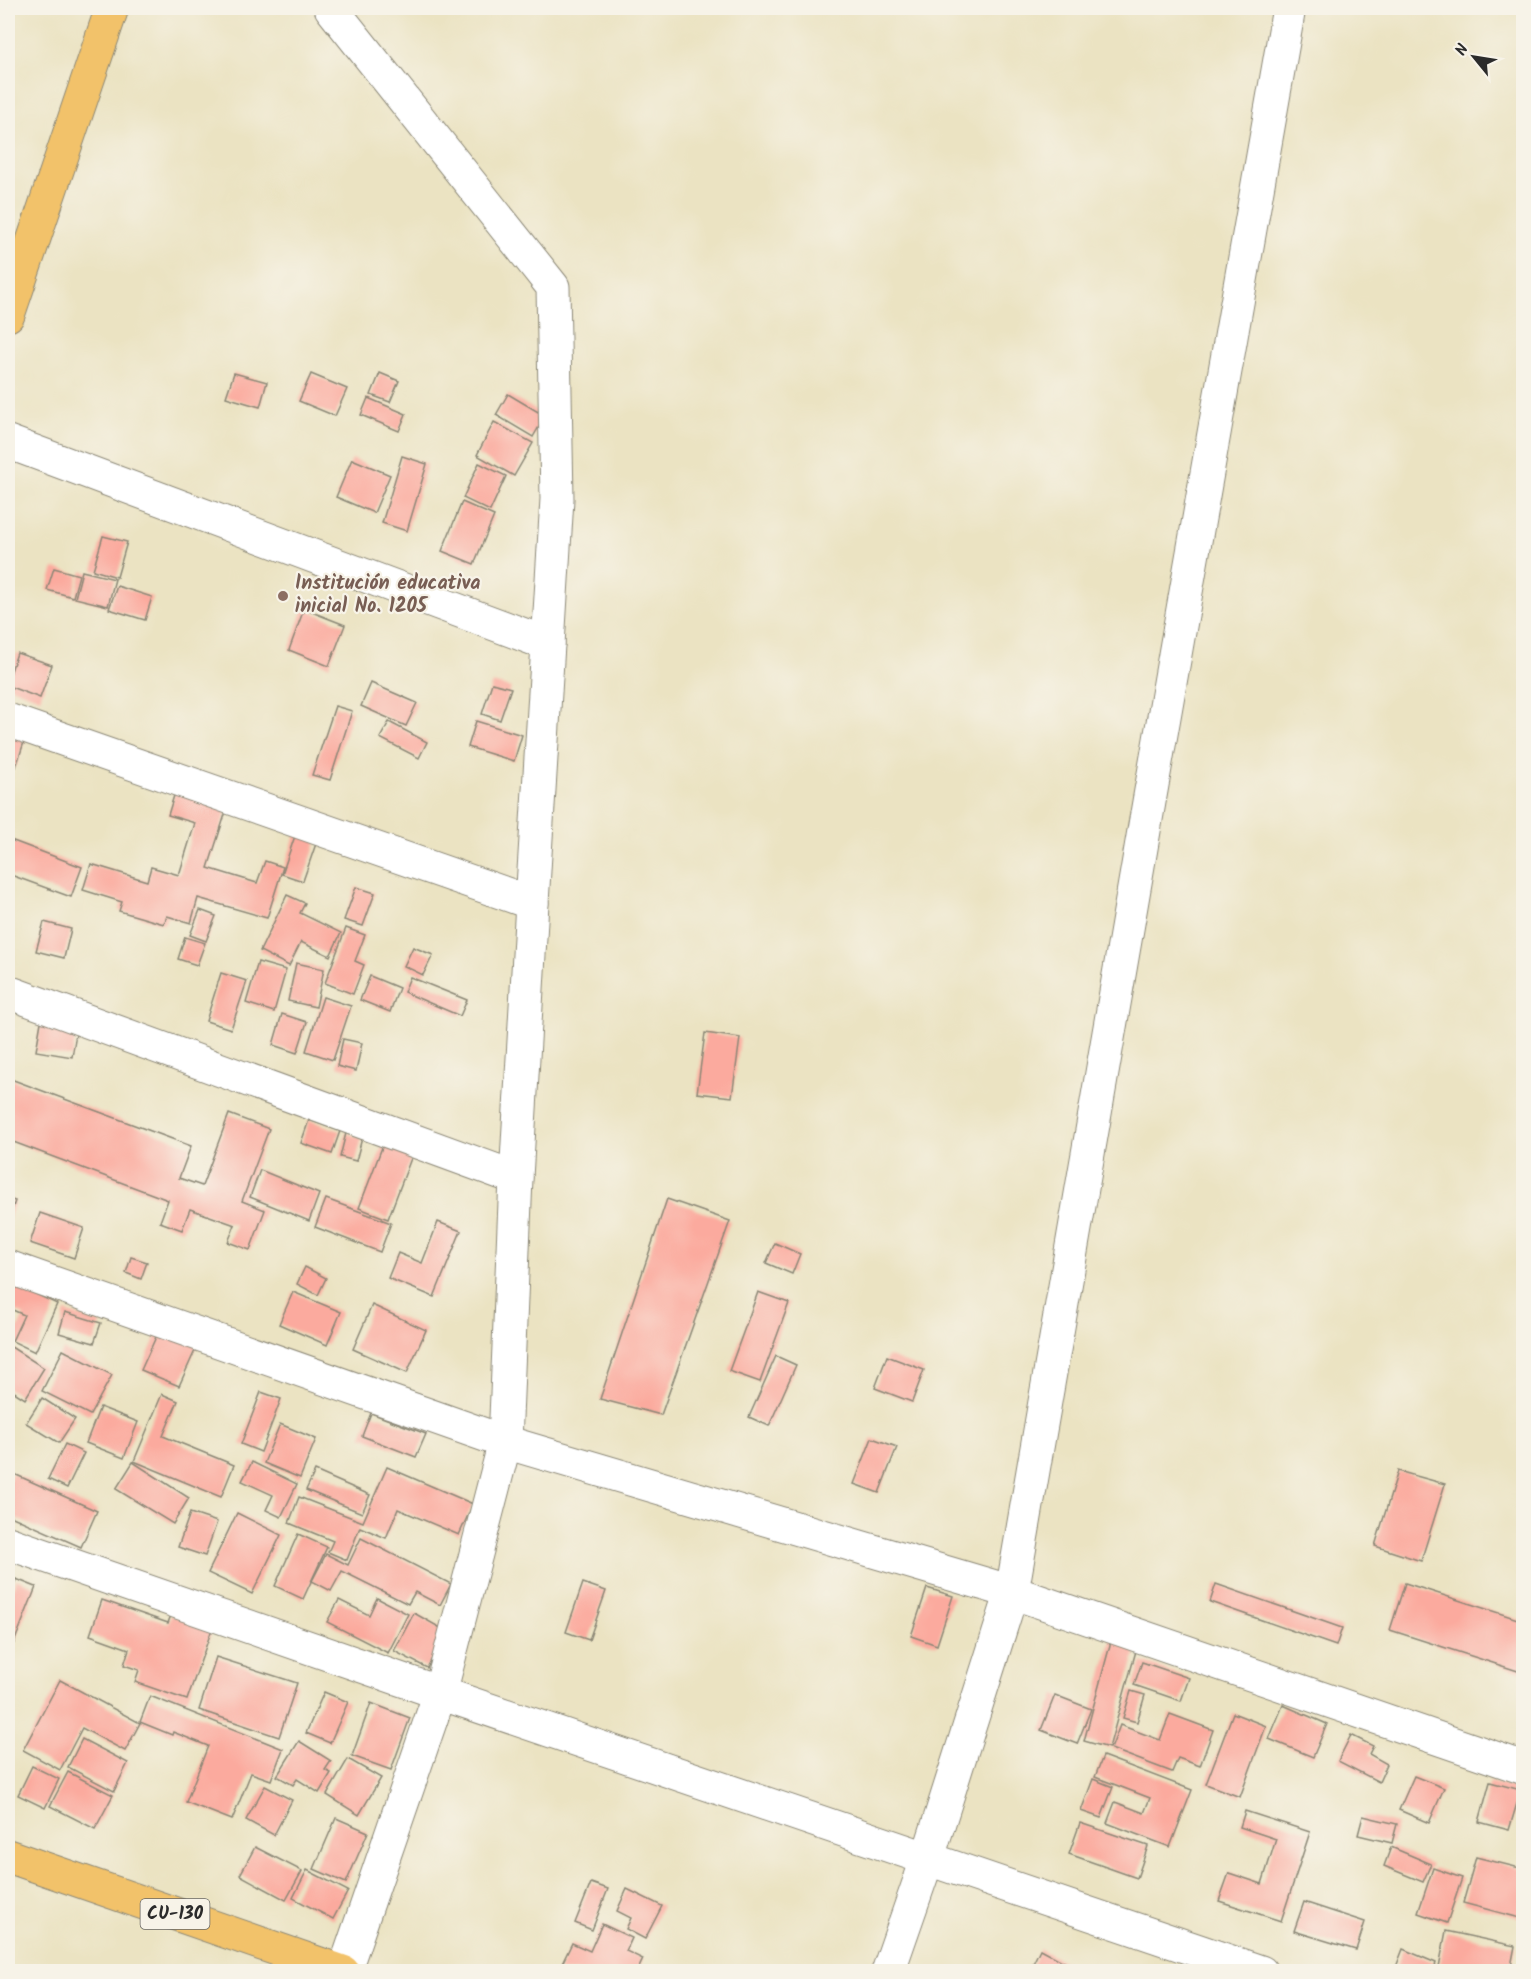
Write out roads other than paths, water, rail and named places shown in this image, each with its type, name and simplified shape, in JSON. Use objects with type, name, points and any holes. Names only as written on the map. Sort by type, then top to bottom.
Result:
[{"type":"main road","points":[[8,315],[112,8]]},
{"type":"main road","name":"CU-130","points":[[8,1856],[343,1971]]},
{"type":"street","points":[[331,8],[553,287],[557,499],[516,1178],[506,1442],[440,1693],[343,1971]]},
{"type":"street","points":[[888,1971],[928,1857],[1012,1592],[1289,8]]},
{"type":"street","points":[[8,442],[548,644]]},
{"type":"street","points":[[8,720],[532,903]]},
{"type":"street","points":[[8,992],[516,1178]]},
{"type":"street","points":[[8,1267],[506,1442],[1012,1592],[1524,1768]]},
{"type":"street","points":[[8,1543],[440,1693],[1261,1971]]},
{"type":"place","name":"Institución educativa inicial No. 1205","points":[[283,596]]}]
